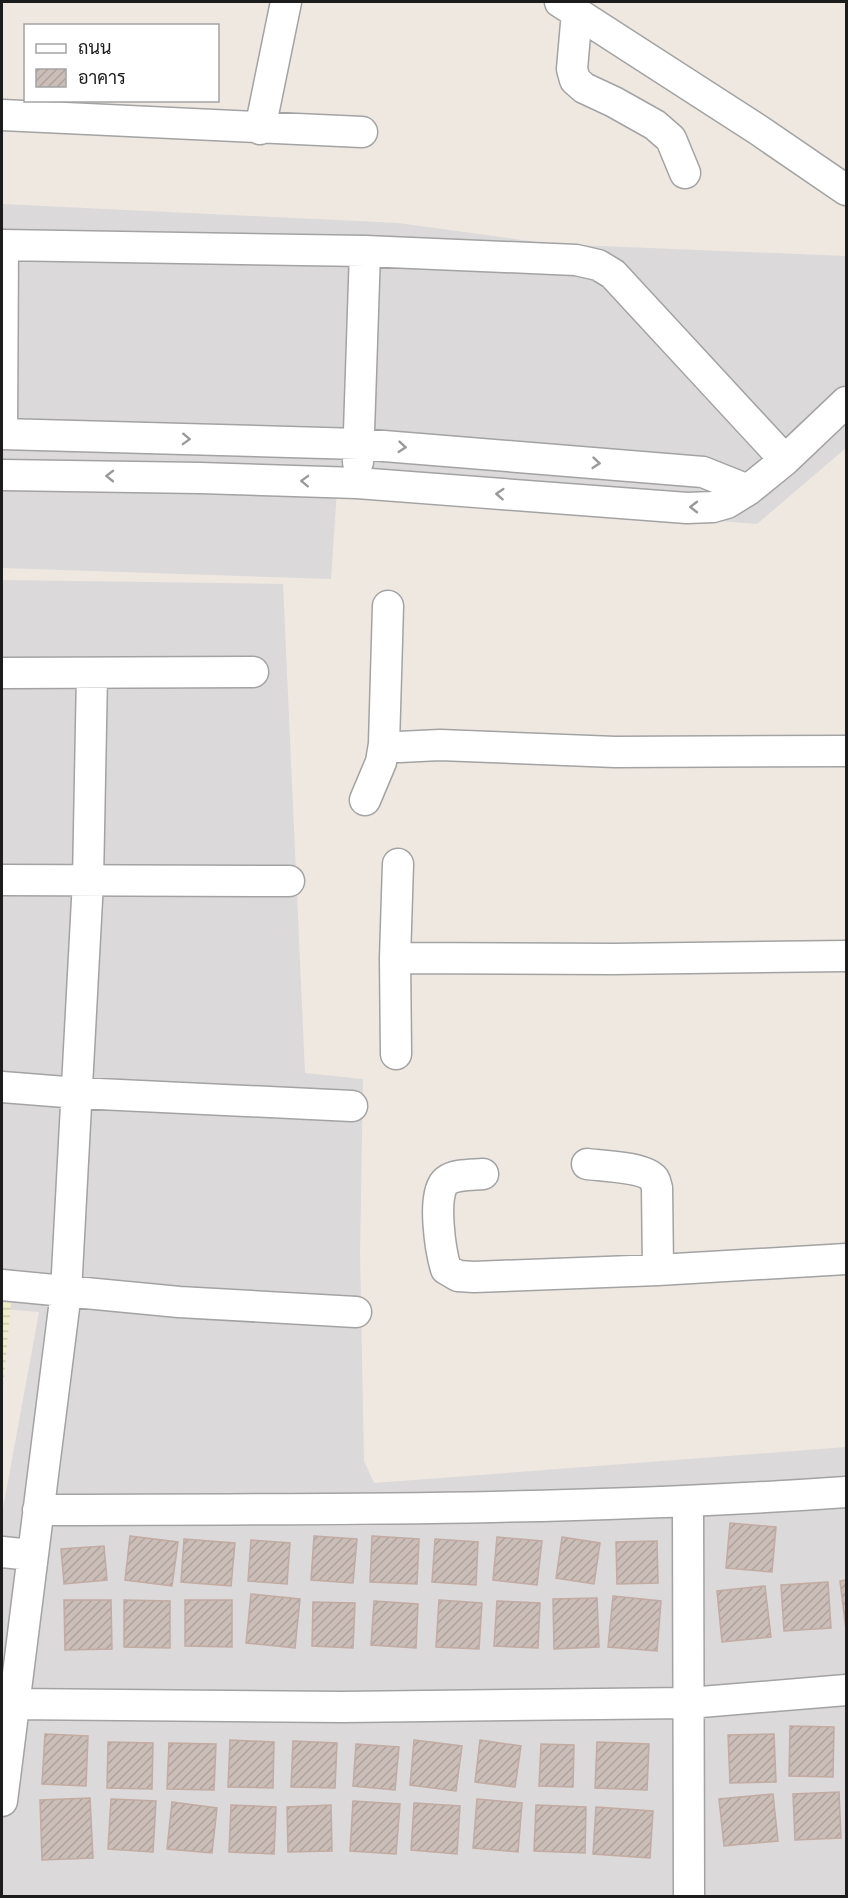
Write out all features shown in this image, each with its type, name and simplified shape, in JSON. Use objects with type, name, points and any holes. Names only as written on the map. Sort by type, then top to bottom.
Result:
[{"type":"street","points":[[260,129],[286,2]]},
{"type":"street","points":[[569,7],[572,69],[575,80],[584,88],[614,102],[663,132],[671,139],[685,173]]},
{"type":"street","points":[[569,7],[760,130],[846,190]]},
{"type":"street","points":[[2,115],[260,129],[362,132]]},
{"type":"street","points":[[748,490],[703,472],[359,444],[2,434],[2,245],[365,251],[576,260],[598,265],[613,274],[785,460]]},
{"type":"street","points":[[357,483],[365,251]]},
{"type":"street","points":[[2,474],[357,483],[687,508],[713,507],[728,503],[748,490],[785,460],[846,402]]},
{"type":"street","points":[[365,800],[381,762],[384,744],[388,606]]},
{"type":"street","points":[[2,673],[254,672]]},
{"type":"street","points":[[2,1801],[5,1739],[13,1704],[66,1292],[88,881],[92,674]]},
{"type":"street","points":[[384,744],[399,747],[440,745],[615,752],[846,751]]},
{"type":"street","points":[[396,1054],[395,958],[398,864]]},
{"type":"street","points":[[2,880],[289,881]]},
{"type":"street","points":[[395,958],[614,959],[846,956]]},
{"type":"street","points":[[2,1087],[352,1107]]},
{"type":"street","points":[[587,1164],[630,1169],[646,1173],[654,1179],[657,1188],[658,1270]]},
{"type":"street","points":[[483,1174],[453,1177],[440,1189],[441,1255],[446,1269],[458,1276],[658,1270],[846,1259]]},
{"type":"street","points":[[2,1285],[179,1302],[356,1312]]},
{"type":"street","points":[[38,1510],[375,1509],[688,1501],[846,1492]]},
{"type":"street","points":[[688,1501],[689,1896]]},
{"type":"street","points":[[2,1552],[32,1555]]},
{"type":"street","points":[[13,1704],[344,1707],[689,1703],[846,1690]]},
{"type":"shaded area","points":[[2,204],[398,223],[552,244],[846,256],[846,448],[757,524],[337,490],[331,579],[2,568]]},
{"type":"shaded area","points":[[2,580],[283,584],[305,1073],[363,1079],[360,1253],[364,1461],[374,1483],[846,1447],[846,1896],[2,1896],[2,1514],[39,1312],[2,1309]]},
{"type":"shaded area","points":[[2,1302],[11,1303],[2,1398]]},
{"type":"building","points":[[730,1523],[776,1527],[772,1572],[726,1568]]},
{"type":"building","points":[[130,1536],[178,1542],[172,1586],[125,1580]]},
{"type":"building","points":[[314,1536],[357,1539],[353,1583],[311,1580]]},
{"type":"building","points":[[372,1536],[419,1539],[417,1584],[370,1582]]},
{"type":"building","points":[[497,1537],[542,1541],[537,1585],[493,1580]]},
{"type":"building","points":[[562,1537],[600,1543],[594,1584],[556,1578]]},
{"type":"building","points":[[184,1539],[235,1543],[231,1586],[181,1582]]},
{"type":"building","points":[[435,1539],[478,1542],[476,1585],[432,1582]]},
{"type":"building","points":[[251,1540],[290,1543],[287,1584],[248,1581]]},
{"type":"building","points":[[657,1541],[658,1583],[617,1584],[616,1542]]},
{"type":"building","points":[[104,1546],[107,1580],[64,1584],[61,1549]]},
{"type":"building","points":[[846,1580],[846,1629],[840,1581]]},
{"type":"building","points":[[828,1582],[831,1628],[784,1631],[781,1585]]},
{"type":"building","points":[[765,1586],[771,1637],[722,1642],[717,1591]]},
{"type":"building","points":[[251,1594],[300,1599],[295,1648],[246,1643]]},
{"type":"building","points":[[613,1596],[661,1601],[657,1651],[608,1647]]},
{"type":"building","points":[[597,1598],[599,1647],[554,1649],[553,1599]]},
{"type":"building","points":[[64,1600],[111,1600],[112,1649],[65,1650]]},
{"type":"building","points":[[124,1600],[170,1601],[170,1648],[124,1647]]},
{"type":"building","points":[[185,1600],[232,1600],[232,1647],[185,1646]]},
{"type":"building","points":[[439,1600],[482,1603],[479,1649],[436,1647]]},
{"type":"building","points":[[374,1601],[418,1604],[416,1648],[371,1645]]},
{"type":"building","points":[[497,1601],[540,1603],[538,1648],[494,1646]]},
{"type":"building","points":[[313,1602],[355,1603],[353,1648],[312,1646]]},
{"type":"building","points":[[790,1726],[834,1727],[833,1777],[789,1776]]},
{"type":"building","points":[[45,1734],[88,1736],[86,1786],[42,1784]]},
{"type":"building","points":[[774,1734],[776,1782],[730,1783],[728,1735]]},
{"type":"building","points":[[230,1740],[274,1742],[273,1788],[228,1787]]},
{"type":"building","points":[[414,1740],[462,1746],[456,1791],[410,1785]]},
{"type":"building","points":[[480,1740],[521,1746],[515,1787],[475,1782]]},
{"type":"building","points":[[293,1741],[337,1743],[335,1788],[291,1787]]},
{"type":"building","points":[[108,1742],[153,1743],[152,1789],[107,1788]]},
{"type":"building","points":[[597,1742],[649,1744],[647,1790],[595,1788]]},
{"type":"building","points":[[169,1743],[216,1744],[214,1790],[167,1789]]},
{"type":"building","points":[[356,1744],[399,1747],[395,1790],[353,1786]]},
{"type":"building","points":[[541,1744],[574,1745],[573,1787],[539,1786]]},
{"type":"building","points":[[839,1792],[841,1838],[795,1840],[793,1794]]},
{"type":"building","points":[[773,1794],[778,1841],[724,1846],[719,1799]]},
{"type":"building","points":[[90,1798],[93,1858],[42,1860],[40,1800]]},
{"type":"building","points":[[111,1799],[156,1801],[153,1852],[108,1849]]},
{"type":"building","points":[[477,1799],[522,1803],[518,1852],[473,1848]]},
{"type":"building","points":[[353,1801],[400,1804],[396,1854],[350,1851]]},
{"type":"building","points":[[172,1802],[217,1808],[212,1853],[167,1849]]},
{"type":"building","points":[[414,1803],[460,1806],[457,1854],[411,1850]]},
{"type":"building","points":[[231,1805],[276,1807],[274,1854],[229,1852]]},
{"type":"building","points":[[331,1805],[332,1851],[288,1852],[287,1807]]},
{"type":"building","points":[[536,1805],[586,1807],[585,1853],[534,1851]]},
{"type":"building","points":[[596,1807],[653,1811],[650,1858],[593,1854]]}]
